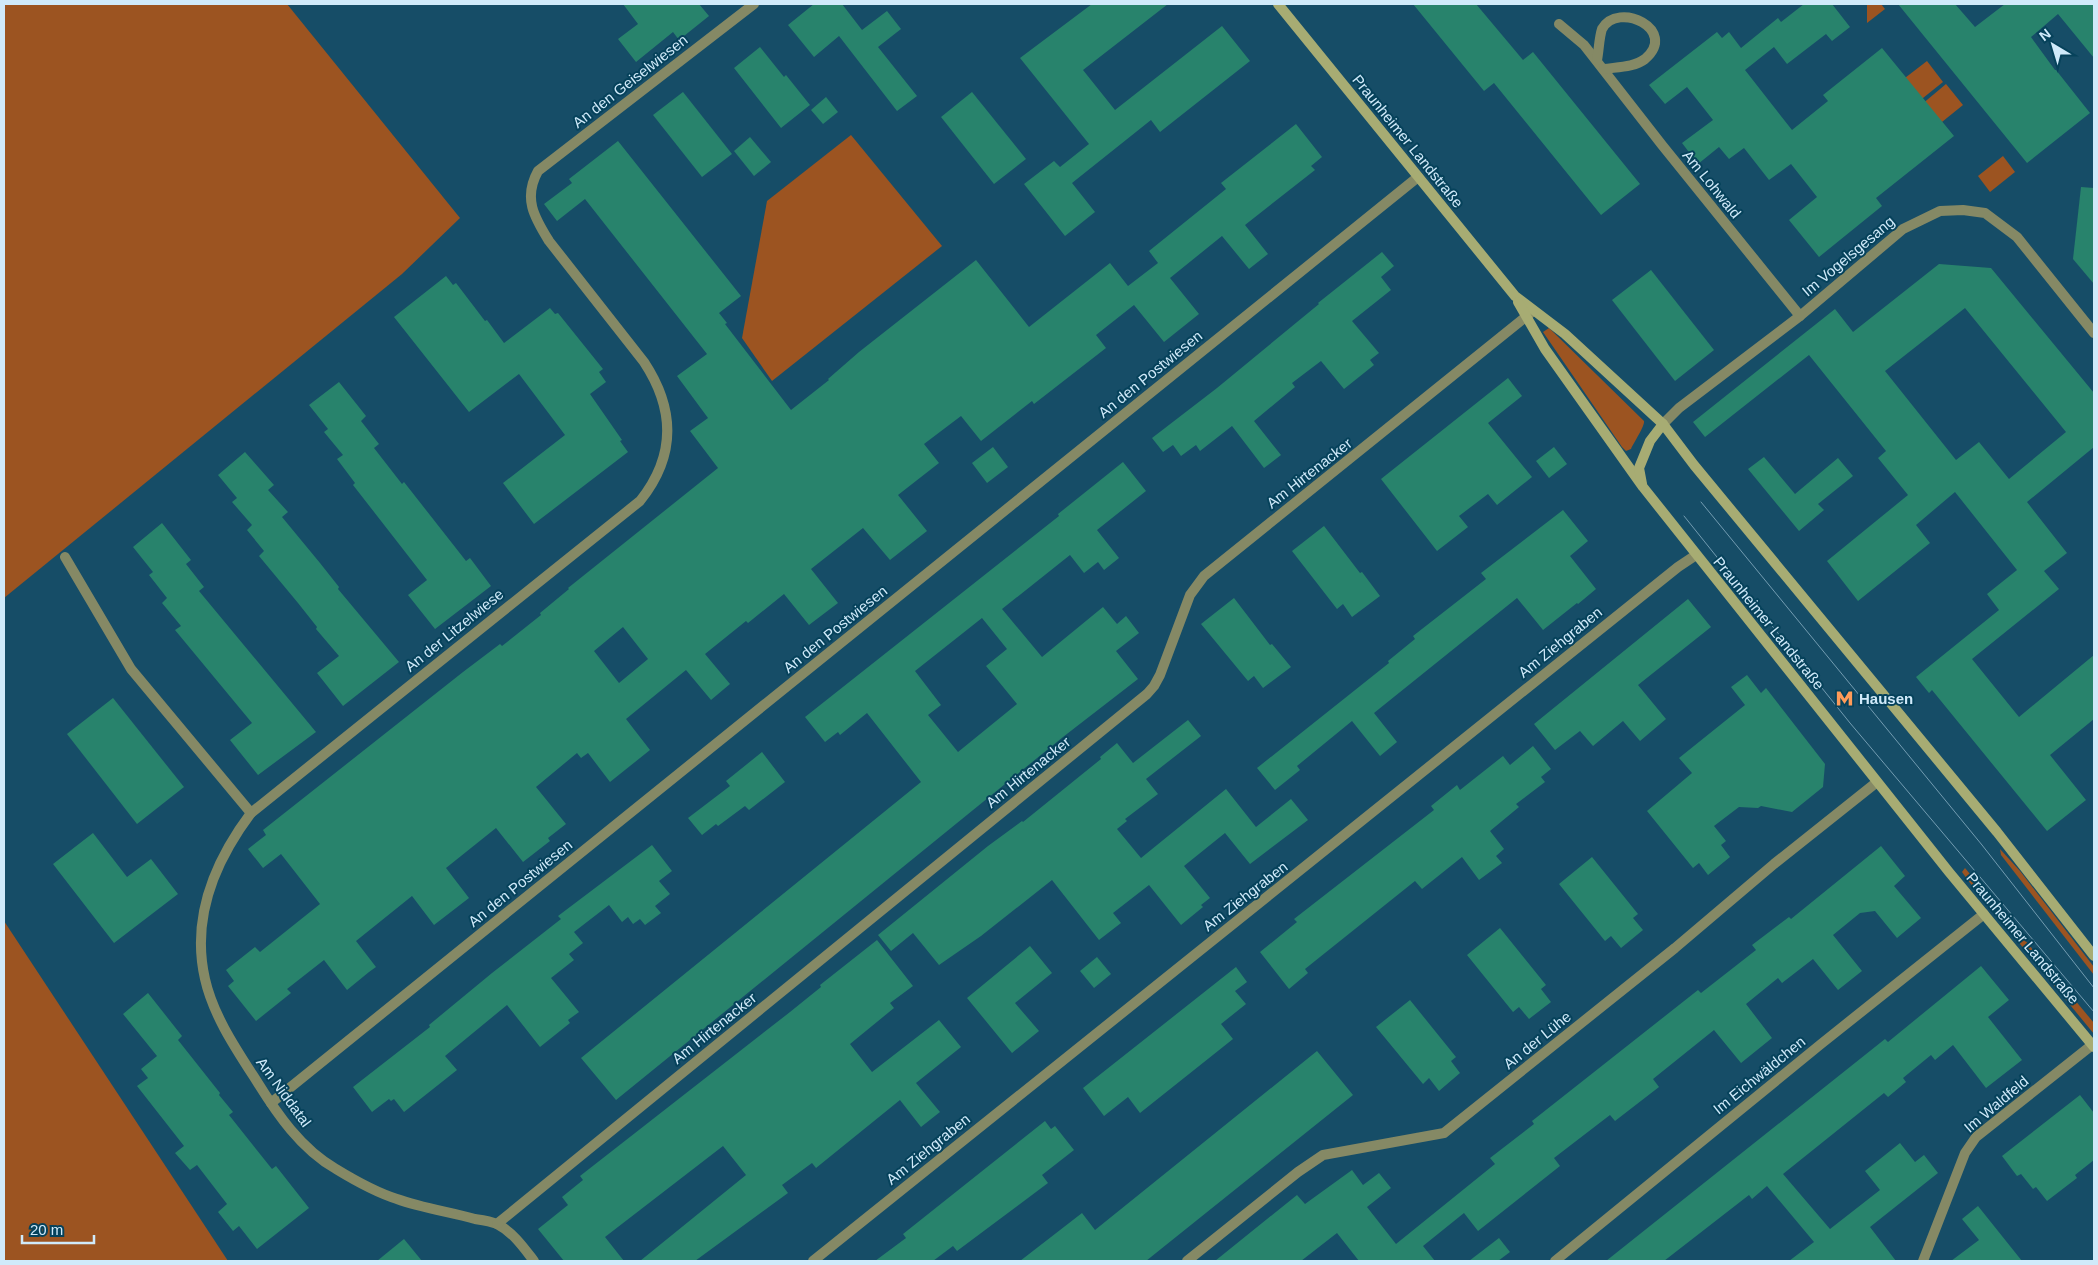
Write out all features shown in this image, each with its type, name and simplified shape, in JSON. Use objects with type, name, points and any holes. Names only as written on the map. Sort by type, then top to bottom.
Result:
[{"type":"main road","name":"Praunheimer Landstraße","points":[[1278,4],[1530,314],[1545,349],[1643,487],[1696,555],[1877,782],[2093,1046]]},
{"type":"main road","name":"Praunheimer Landstraße","points":[[1530,314],[1565,334],[1663,424],[1690,460],[1997,832],[2094,956]]},
{"type":"main road","points":[[1643,487],[1639,468],[1650,441],[1663,424]]},
{"type":"street","name":"An den Geiselwiesen","points":[[530,187],[538,171],[746,6]]},
{"type":"street","points":[[1597,60],[1602,30],[1606,22],[1622,12],[1632,12],[1648,20],[1654,34],[1654,43],[1651,52],[1645,59],[1634,64],[1604,69]]},
{"type":"street","name":"Am Lohwald","points":[[1559,24],[1584,45],[1597,60],[1662,145],[1800,316]]},
{"type":"street","name":"An den Postwiesen","points":[[271,1103],[1418,177]]},
{"type":"street","name":"An der Litzelwiese","points":[[251,812],[640,501],[658,474],[668,435],[666,412],[657,381],[549,241],[537,221],[530,187]]},
{"type":"street","name":"Im Vogelsgesang","points":[[1663,424],[1679,408],[1800,316],[1903,229],[1940,211],[1963,210],[1985,212],[2017,237],[2094,333]]},
{"type":"street","name":"Am Hirtenacker","points":[[497,1224],[1147,694],[1160,675],[1190,596],[1204,576],[1214,566],[1310,492],[1530,314]]},
{"type":"street","name":"Am Ziehgraben","points":[[812,1261],[1670,573],[1696,555]]},
{"type":"street","points":[[65,557],[131,669],[251,812]]},
{"type":"street","name":"An der Lühe","points":[[1186,1261],[1298,1172],[1323,1155],[1444,1132],[1675,948],[1774,864],[1877,782]]},
{"type":"street","name":"Am Niddatal","points":[[251,812],[231,839],[215,872],[208,893],[203,920],[201,951],[205,979],[216,1010],[244,1062],[271,1103],[304,1144],[337,1170],[398,1199],[497,1224],[515,1237],[534,1261]]},
{"type":"street","name":"Im Eichwäldchen","points":[[1555,1261],[1814,1049],[1984,914]]},
{"type":"street","name":"Im Waldfeld","points":[[1923,1261],[1965,1153],[1976,1137],[2093,1046]]},
{"type":"shaded area","points":[[4,4],[287,4],[460,218],[402,274],[4,598]]},
{"type":"shaded area","points":[[1867,4],[1881,4],[1885,9],[1867,23]]},
{"type":"shaded area","points":[[1927,61],[1943,82],[1918,102],[1901,81]]},
{"type":"shaded area","points":[[1946,84],[1963,105],[1937,126],[1921,105]]},
{"type":"shaded area","points":[[851,135],[942,246],[772,381],[742,338],[767,201]]},
{"type":"shaded area","points":[[2003,156],[2015,172],[1990,192],[1978,176]]},
{"type":"shaded area","points":[[1549,328],[1644,421],[1631,449],[1626,451],[1622,447],[1543,332]]},
{"type":"shaded area","points":[[2000,849],[2020,871],[2094,967],[2094,975],[2001,855]]},
{"type":"shaded area","points":[[1965,868],[2094,1023],[2094,1034],[1970,883],[1962,872]]},
{"type":"shaded area","points":[[4,921],[228,1261],[4,1261]]},
{"type":"building","points":[[623,4],[699,4],[709,16],[679,40],[673,32],[636,62],[618,39],[638,24]]},
{"type":"building","points":[[814,4],[842,4],[862,30],[887,11],[901,29],[878,47],[917,96],[897,111],[839,36],[814,57],[788,25]]},
{"type":"building","points":[[1092,4],[1168,4],[1083,70],[1115,110],[1222,26],[1250,61],[1160,132],[1151,120],[1072,183],[1095,212],[1065,236],[1024,184],[1054,161],[1060,167],[1089,144],[1020,58]]},
{"type":"building","points":[[1413,4],[1476,4],[1523,60],[1533,52],[1640,184],[1601,215],[1494,83],[1484,91]]},
{"type":"building","points":[[1804,4],[1832,4],[1850,27],[1832,41],[1826,34],[1787,64],[1774,47],[1745,70],[1792,130],[1828,101],[1823,95],[1882,48],[1954,136],[1876,198],[1882,206],[1819,257],[1789,220],[1817,197],[1791,164],[1769,180],[1744,148],[1729,159],[1719,147],[1698,164],[1682,143],[1713,120],[1687,87],[1665,104],[1649,85],[1717,32],[1722,38],[1729,32],[1741,48],[1778,18],[1781,22]]},
{"type":"building","points":[[1898,4],[1955,4],[1975,27],[2005,4],[2094,4],[2094,58],[2058,14],[2031,37],[2090,113],[2027,163]]},
{"type":"building","points":[[760,47],[810,105],[781,128],[734,68]]},
{"type":"building","points":[[683,92],[732,154],[702,177],[653,115]]},
{"type":"building","points":[[972,92],[1026,159],[994,184],[941,117]]},
{"type":"building","points":[[826,97],[838,112],[823,124],[811,110]]},
{"type":"building","points":[[1296,124],[1322,157],[1311,166],[1315,170],[1245,225],[1268,254],[1249,269],[1222,236],[1170,278],[1199,314],[1164,342],[1134,305],[1096,335],[1106,348],[1034,404],[1032,401],[981,441],[961,416],[924,444],[939,463],[898,495],[927,531],[890,560],[863,528],[811,569],[838,603],[809,625],[784,594],[705,654],[730,684],[711,700],[686,670],[626,719],[650,750],[610,782],[588,753],[581,758],[577,753],[536,787],[566,824],[548,838],[550,841],[523,862],[496,828],[446,868],[469,898],[434,925],[412,896],[356,941],[376,967],[347,990],[324,960],[287,989],[291,993],[256,1021],[228,986],[234,981],[226,970],[255,947],[260,952],[320,904],[281,854],[263,868],[248,849],[266,835],[263,830],[463,672],[500,644],[502,646],[541,615],[540,613],[568,588],[718,468],[690,431],[708,418],[677,376],[707,354],[585,199],[557,221],[544,204],[572,183],[569,179],[618,141],[741,296],[719,313],[727,323],[725,324],[791,410],[829,380],[859,352],[976,260],[1029,327],[1110,263],[1128,286],[1158,263],[1149,251],[1226,189],[1221,183]],"holes":[[[623,627],[648,659],[619,683],[594,651]]]},
{"type":"building","points":[[750,137],[771,162],[754,176],[734,151]]},
{"type":"building","points":[[2081,187],[2094,188],[2094,284],[2073,259]]},
{"type":"building","points":[[1382,252],[1394,266],[1381,277],[1391,290],[1352,321],[1379,353],[1370,360],[1374,365],[1344,389],[1321,361],[1292,383],[1295,387],[1254,421],[1281,455],[1264,468],[1232,426],[1200,451],[1196,445],[1181,456],[1173,445],[1163,452],[1152,438],[1217,388]]},
{"type":"building","points":[[1939,264],[1991,268],[2094,393],[2094,447],[2027,502],[2067,553],[2044,571],[2059,589],[1972,659],[2019,717],[2094,655],[2094,719],[2050,755],[2086,800],[2047,831],[1932,690],[1929,693],[1916,677],[1999,610],[1987,594],[2017,570],[1955,492],[1916,525],[1930,543],[1858,601],[1827,561],[1908,495],[1878,458],[1886,451],[1809,355],[1705,437],[1693,422],[1835,309],[1853,332]],"holes":[[[1965,308],[2066,432],[2009,479],[1979,442],[1956,460],[1885,371]]]},
{"type":"building","points":[[1651,270],[1714,350],[1675,381],[1612,300]]},
{"type":"building","points":[[446,276],[453,285],[456,283],[504,343],[550,308],[555,314],[558,313],[603,369],[599,372],[606,382],[590,394],[622,440],[620,441],[628,452],[534,524],[503,483],[565,435],[519,374],[469,412],[394,317]]},
{"type":"building","points":[[1508,378],[1522,396],[1488,423],[1532,477],[1497,505],[1488,494],[1459,516],[1468,527],[1437,551],[1381,479]]},
{"type":"building","points":[[339,382],[366,416],[361,421],[379,444],[374,448],[402,484],[404,482],[466,561],[470,558],[491,586],[435,629],[408,595],[427,580],[353,485],[355,483],[337,459],[343,455],[324,432],[328,429],[309,405]]},
{"type":"building","points":[[993,447],[1008,467],[987,483],[972,463]]},
{"type":"building","points":[[1554,447],[1567,464],[1549,478],[1536,461]]},
{"type":"building","points":[[245,452],[274,485],[268,490],[288,512],[282,517],[339,587],[338,589],[399,662],[343,706],[317,673],[339,656],[259,556],[264,551],[247,530],[252,525],[232,502],[237,498],[218,475]]},
{"type":"building","points":[[1764,457],[1795,494],[1838,458],[1853,476],[1818,504],[1824,510],[1799,531],[1748,469]]},
{"type":"building","points":[[1123,462],[1146,491],[1097,530],[1119,558],[1104,570],[1098,562],[1084,573],[1070,555],[1002,609],[1042,657],[1103,607],[1117,624],[1126,616],[1139,633],[1116,651],[1138,679],[1063,737],[616,1100],[581,1058],[921,782],[867,713],[840,735],[838,732],[825,742],[805,717],[1059,516],[1058,514]],"holes":[[[982,618],[1007,649],[986,666],[1017,704],[958,752],[928,715],[941,705],[915,671]]]},
{"type":"building","points":[[1563,510],[1588,541],[1570,556],[1596,589],[1543,630],[1517,598],[1374,713],[1397,742],[1380,756],[1352,721],[1297,766],[1300,770],[1275,790],[1257,768],[1389,663],[1388,661],[1415,639],[1413,636],[1486,579],[1481,573]]},
{"type":"building","points":[[162,523],[191,560],[186,564],[204,587],[199,591],[316,732],[258,775],[230,740],[252,723],[175,630],[181,626],[162,603],[167,598],[149,575],[153,572],[133,547]]},
{"type":"building","points":[[1324,526],[1380,596],[1352,617],[1343,604],[1337,609],[1292,551]]},
{"type":"building","points":[[1234,598],[1270,645],[1272,644],[1291,667],[1263,688],[1254,676],[1248,681],[1201,624]]},
{"type":"building","points":[[1688,599],[1711,627],[1638,685],[1666,719],[1640,741],[1623,721],[1593,746],[1580,731],[1555,750],[1534,724]]},
{"type":"building","points":[[1747,675],[1761,693],[1766,688],[1825,764],[1823,787],[1792,812],[1761,806],[1758,808],[1739,807],[1714,826],[1726,841],[1721,845],[1730,857],[1708,875],[1699,863],[1693,868],[1647,811],[1692,773],[1679,758],[1745,705],[1731,687]]},
{"type":"building","points":[[113,698],[184,787],[137,824],[67,734]]},
{"type":"building","points":[[1188,720],[1201,736],[1146,779],[1158,794],[1125,819],[1127,821],[1117,829],[1141,858],[1226,789],[1256,827],[1291,799],[1308,820],[1250,864],[1225,833],[1184,866],[1210,898],[1201,905],[1203,907],[1181,925],[1149,885],[1113,913],[1121,923],[1099,940],[1052,880],[981,936],[939,965],[913,933],[891,951],[878,935],[988,846],[1023,822],[1101,759],[1100,757],[1117,743],[1133,763]]},
{"type":"building","points":[[1533,746],[1551,769],[1541,777],[1545,782],[1516,804],[1519,807],[1490,831],[1504,849],[1496,856],[1502,863],[1479,880],[1462,857],[1422,889],[1415,881],[1305,969],[1308,973],[1289,989],[1260,952],[1297,922],[1294,919],[1434,810],[1431,806],[1457,785],[1460,790],[1503,756],[1510,765]]},
{"type":"building","points":[[762,752],[785,782],[749,810],[745,806],[702,835],[688,818],[730,786],[726,781]]},
{"type":"building","points":[[93,833],[127,877],[151,859],[178,894],[114,943],[53,864]]},
{"type":"building","points":[[652,845],[672,871],[659,881],[670,894],[655,906],[661,913],[645,925],[640,919],[633,924],[628,917],[622,922],[609,905],[574,932],[583,943],[569,954],[574,960],[551,978],[579,1012],[568,1020],[570,1023],[540,1047],[507,1005],[445,1056],[457,1070],[404,1112],[394,1099],[391,1101],[389,1099],[372,1112],[353,1087],[430,1027],[429,1025],[492,973],[561,919],[558,916]]},
{"type":"building","points":[[1881,846],[1905,876],[1894,886],[1921,918],[1897,938],[1875,911],[1860,913],[1833,935],[1862,971],[1838,990],[1813,959],[1782,983],[1778,978],[1746,1004],[1772,1038],[1741,1063],[1714,1030],[1653,1079],[1659,1087],[1615,1121],[1610,1115],[1554,1158],[1560,1166],[1478,1231],[1464,1213],[1423,1246],[1435,1261],[1359,1261],[1337,1233],[1301,1261],[1215,1261],[1297,1195],[1305,1204],[1352,1170],[1363,1185],[1379,1173],[1391,1188],[1367,1207],[1396,1244],[1495,1164],[1490,1158],[1534,1124],[1532,1121],[1698,990],[1701,993],[1756,950],[1752,945],[1789,917],[1791,919]]},
{"type":"building","points":[[1592,857],[1638,914],[1633,918],[1643,930],[1621,948],[1611,936],[1605,941],[1559,884]]},
{"type":"building","points":[[1500,928],[1546,985],[1541,989],[1551,1002],[1529,1019],[1519,1007],[1513,1012],[1467,955]]},
{"type":"building","points":[[877,940],[913,986],[890,1003],[894,1008],[850,1044],[872,1072],[939,1020],[961,1047],[916,1083],[940,1112],[921,1127],[900,1100],[816,1168],[812,1163],[782,1185],[788,1193],[695,1261],[640,1261],[746,1175],[723,1146],[605,1237],[624,1261],[564,1261],[538,1229],[568,1205],[562,1197],[583,1180],[580,1176],[790,1012],[821,987],[820,985]]},
{"type":"building","points":[[1030,946],[1052,973],[1015,1003],[1039,1031],[1012,1053],[967,998]]},
{"type":"building","points":[[1097,957],[1111,974],[1094,988],[1080,971]]},
{"type":"building","points":[[1981,966],[2009,1000],[1988,1017],[2022,1060],[1986,1088],[1953,1045],[1935,1060],[1931,1055],[1903,1078],[1906,1082],[1888,1097],[1884,1093],[1783,1174],[1830,1229],[1880,1190],[1865,1171],[1900,1143],[1915,1162],[1924,1155],[1938,1173],[1870,1227],[1896,1261],[1789,1261],[1814,1242],[1767,1186],[1752,1199],[1749,1195],[1664,1261],[1606,1261],[1885,1039],[1888,1042]]},
{"type":"building","points":[[1236,967],[1247,982],[1235,991],[1246,1004],[1221,1024],[1233,1039],[1140,1113],[1128,1097],[1104,1116],[1083,1088]]},
{"type":"building","points":[[148,993],[182,1036],[178,1040],[233,1112],[229,1115],[272,1169],[276,1166],[309,1208],[257,1249],[239,1226],[233,1231],[218,1212],[227,1204],[197,1165],[190,1170],[175,1153],[184,1146],[137,1086],[148,1078],[141,1069],[157,1056],[123,1014]]},
{"type":"building","points":[[1410,1000],[1456,1057],[1451,1061],[1460,1073],[1439,1091],[1429,1078],[1423,1084],[1376,1027]]},
{"type":"building","points":[[1317,1051],[1353,1095],[1146,1261],[1020,1261],[1082,1213],[1095,1230]]},
{"type":"building","points":[[2080,1095],[2094,1113],[2094,1160],[2075,1175],[2077,1178],[2047,1201],[2036,1187],[2033,1189],[2021,1174],[2017,1176],[2002,1156]]},
{"type":"building","points":[[1045,1121],[1051,1129],[1055,1126],[1074,1150],[1042,1175],[1048,1183],[957,1251],[953,1246],[933,1261],[875,1261],[906,1238],[903,1234]]},
{"type":"building","points":[[1978,1206],[2022,1261],[1951,1261],[1979,1240],[1962,1219]]},
{"type":"building","points":[[1499,1238],[1510,1252],[1498,1261],[1469,1261]]},
{"type":"building","points":[[404,1239],[422,1261],[377,1261]]},
{"type":"tram line","points":[[1701,502],[1982,845],[2094,988]]},
{"type":"tram line","points":[[1684,516],[1850,723],[2094,1012]]},
{"type":"place","name":"Hausen","points":[[1845,698]]}]
